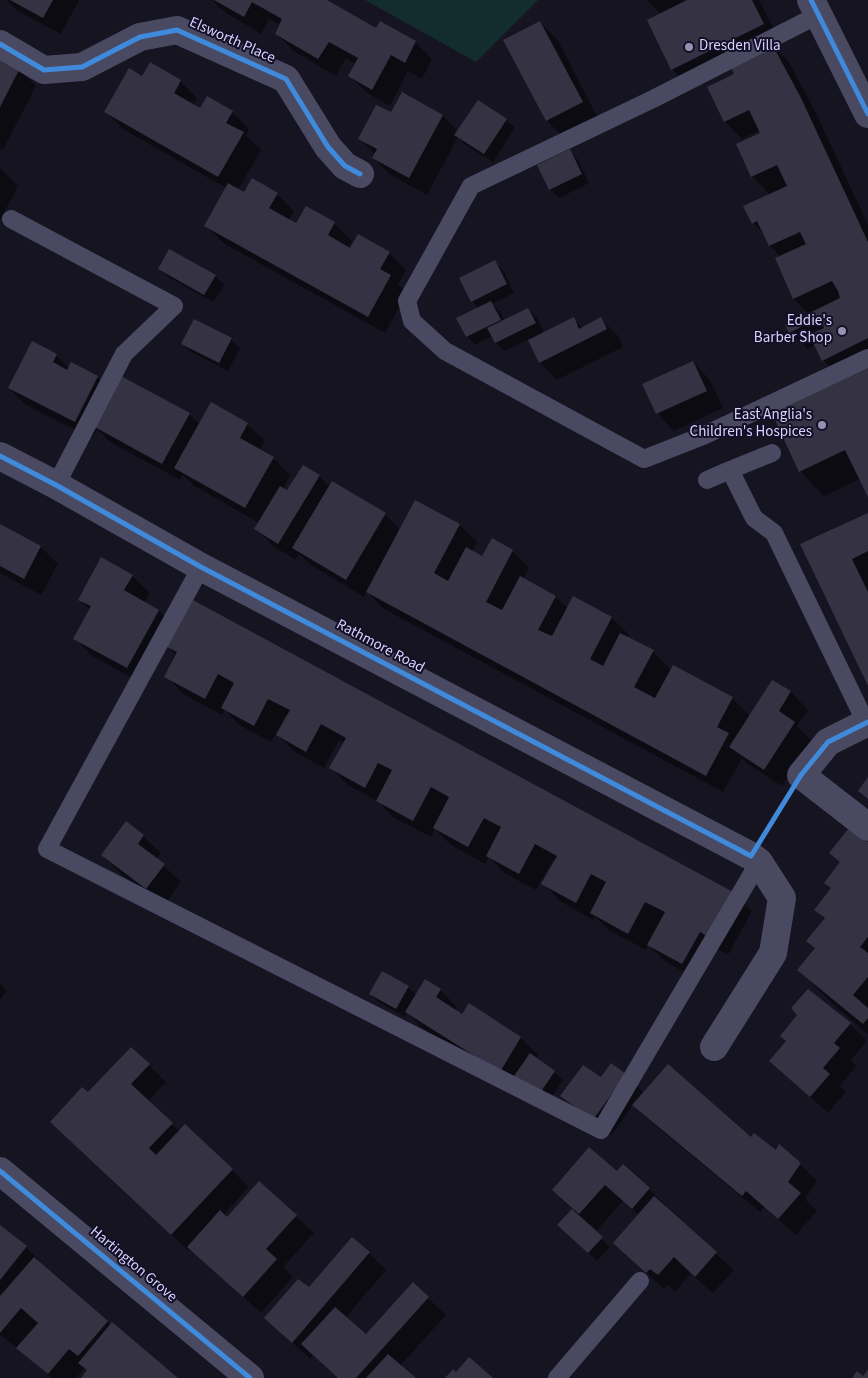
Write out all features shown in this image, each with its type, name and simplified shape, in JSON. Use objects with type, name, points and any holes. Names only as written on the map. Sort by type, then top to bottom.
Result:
[{"type":"street","points":[[815,7],[868,114]]},
{"type":"street","name":"Elsworth Place","points":[[0,44],[44,70],[82,67],[140,37],[177,30],[286,79],[328,147],[346,166],[360,174]]},
{"type":"street","name":"Rathmore Road","points":[[0,456],[201,566],[755,859]]},
{"type":"street","points":[[867,723],[828,742],[801,775],[868,827]]},
{"type":"street","points":[[714,1047],[773,953],[782,898],[755,859]]},
{"type":"street","name":"Hartington Grove","points":[[0,1171],[250,1378]]},
{"type":"lane","points":[[815,7],[635,108],[471,186],[407,301],[412,321],[445,351],[644,459],[705,434],[868,358]]},
{"type":"lane","points":[[11,219],[174,306],[124,354],[56,485]]},
{"type":"lane","points":[[707,480],[772,453]]},
{"type":"lane","points":[[730,470],[754,518],[774,533],[867,723]]},
{"type":"lane","points":[[201,566],[47,849],[601,1130],[755,859]]},
{"type":"lane","points":[[557,1378],[640,1281]]},
{"type":"green space","points":[[365,0],[538,0],[476,62]]},
{"type":"building","points":[[10,0],[53,0],[43,18]]},
{"type":"building","points":[[214,0],[327,0],[376,28],[380,21],[416,41],[405,63],[391,55],[372,90],[348,76],[358,58],[329,42],[318,59],[275,34],[282,19],[252,2],[244,17]]},
{"type":"building","name":"Dresden Villa","points":[[687,0],[752,0],[764,24],[671,70],[647,20]]},
{"type":"building","points":[[540,21],[583,102],[546,121],[503,40]]},
{"type":"building","points":[[772,44],[801,98],[868,242],[868,338],[822,361],[809,335],[824,328],[820,318],[789,333],[785,325],[840,298],[838,291],[832,281],[793,299],[775,258],[806,244],[800,232],[769,246],[757,221],[752,224],[743,206],[787,186],[777,165],[751,177],[736,144],[760,133],[749,110],[724,122],[707,87],[734,74],[730,65]]},
{"type":"building","points":[[0,58],[20,68],[0,107]]},
{"type":"building","points":[[150,62],[181,80],[174,93],[200,108],[207,96],[233,111],[226,123],[244,132],[218,177],[104,112],[129,68],[142,76]]},
{"type":"building","points":[[402,92],[443,115],[409,178],[372,158],[377,149],[358,139],[376,105],[391,112]]},
{"type":"building","points":[[478,100],[507,119],[484,154],[454,135]]},
{"type":"building","points":[[570,149],[582,174],[549,190],[537,165]]},
{"type":"building","points":[[252,178],[278,193],[269,208],[296,223],[306,206],[335,222],[328,235],[350,248],[358,234],[390,252],[380,269],[391,275],[368,317],[204,226],[228,183],[244,192]]},
{"type":"building","points":[[169,249],[216,275],[204,295],[158,269]]},
{"type":"building","points":[[495,260],[507,284],[471,302],[459,278]]},
{"type":"building","points":[[491,301],[501,320],[466,337],[456,318]]},
{"type":"building","points":[[528,308],[536,323],[495,343],[487,328]]},
{"type":"building","points":[[574,317],[579,329],[601,317],[607,329],[539,363],[528,340]]},
{"type":"building","points":[[194,319],[232,338],[219,363],[181,344]]},
{"type":"building","points":[[32,341],[57,354],[53,362],[67,370],[71,362],[98,376],[75,422],[8,388]]},
{"type":"building","points":[[693,361],[707,391],[656,414],[642,384]]},
{"type":"building","name":"East Anglia's Children's Hospices","points":[[868,364],[868,497],[845,450],[799,472],[770,409]]},
{"type":"building","points":[[119,375],[190,413],[162,464],[91,425]]},
{"type":"building","points":[[211,402],[248,423],[240,438],[274,457],[245,508],[174,468]]},
{"type":"building","points":[[303,465],[320,475],[278,544],[254,529],[280,486],[287,490]]},
{"type":"building","points":[[332,481],[386,513],[346,580],[292,548]]},
{"type":"building","points":[[415,500],[460,524],[434,573],[448,581],[466,547],[482,556],[492,538],[513,550],[486,602],[502,610],[520,576],[556,596],[538,630],[552,636],[573,596],[612,617],[590,659],[603,666],[620,633],[654,650],[634,687],[655,698],[673,665],[733,697],[717,727],[729,733],[706,776],[366,592]]},
{"type":"building","points":[[868,513],[868,551],[852,559],[868,592],[868,686],[800,544]]},
{"type":"building","points":[[0,524],[41,546],[24,579],[0,566]]},
{"type":"building","points":[[101,557],[133,575],[124,590],[159,610],[127,668],[73,639],[91,606],[78,600]]},
{"type":"building","points":[[191,599],[735,893],[710,938],[700,932],[682,964],[647,945],[665,912],[645,902],[628,934],[590,913],[606,882],[591,874],[576,903],[541,884],[557,856],[535,844],[519,874],[486,856],[501,827],[484,818],[468,847],[433,828],[449,797],[431,787],[413,821],[376,801],[392,770],[378,763],[365,788],[329,768],[346,738],[321,724],[306,752],[276,735],[290,710],[268,699],[254,726],[221,708],[234,683],[218,674],[205,699],[164,677],[177,652],[165,646]]},
{"type":"building","points":[[772,680],[791,691],[779,711],[795,722],[764,770],[729,747]]},
{"type":"building","points":[[868,777],[868,799],[858,791]]},
{"type":"building","points":[[126,821],[144,835],[138,844],[165,864],[146,889],[101,855]]},
{"type":"building","points":[[849,828],[868,842],[868,937],[860,947],[868,953],[868,977],[853,995],[868,1008],[868,1018],[863,1024],[797,970],[815,948],[806,941],[825,918],[814,910],[831,888],[824,883],[840,862],[829,853]]},
{"type":"building","points":[[382,971],[409,986],[396,1009],[369,994]]},
{"type":"building","points":[[425,979],[441,989],[436,997],[462,1014],[469,1003],[521,1037],[500,1072],[405,1012]]},
{"type":"building","points":[[808,989],[851,1023],[834,1043],[840,1048],[823,1068],[830,1074],[810,1097],[769,1061],[786,1041],[780,1036],[797,1015],[791,1008]]},
{"type":"building","points":[[131,1047],[150,1064],[131,1084],[173,1123],[149,1148],[156,1155],[185,1124],[233,1169],[171,1235],[50,1122],[82,1087],[88,1092]]},
{"type":"building","points":[[530,1053],[555,1071],[540,1093],[514,1076]]},
{"type":"building","points":[[611,1063],[626,1074],[593,1120],[560,1096],[583,1065],[601,1077]]},
{"type":"building","points":[[668,1064],[751,1137],[754,1133],[776,1150],[779,1144],[801,1163],[788,1182],[801,1193],[778,1219],[746,1191],[742,1196],[632,1105]]},
{"type":"building","points":[[589,1147],[617,1171],[623,1164],[650,1188],[632,1209],[605,1185],[579,1214],[552,1190]]},
{"type":"building","points":[[259,1181],[297,1215],[266,1249],[277,1259],[243,1297],[187,1247],[220,1210],[227,1217]]},
{"type":"building","points":[[654,1196],[717,1252],[695,1277],[674,1257],[658,1275],[650,1269],[646,1273],[613,1243]]},
{"type":"building","points":[[572,1209],[603,1237],[588,1253],[557,1225]]},
{"type":"building","points":[[0,1225],[27,1246],[0,1280]]},
{"type":"building","points":[[352,1237],[370,1252],[292,1343],[264,1318],[298,1279],[309,1287]]},
{"type":"building","points":[[34,1257],[108,1321],[78,1356],[69,1349],[48,1374],[16,1348],[38,1323],[21,1308],[0,1333],[0,1296]]},
{"type":"building","points":[[413,1282],[429,1297],[356,1378],[338,1378],[301,1344],[335,1307],[366,1334]]},
{"type":"building","points":[[112,1322],[178,1378],[81,1378],[87,1370],[78,1363]]},
{"type":"building","points":[[388,1354],[416,1378],[366,1378]]},
{"type":"building","points":[[469,1357],[493,1378],[445,1378],[453,1369],[456,1372]]},
{"type":"building","points":[[868,1370],[868,1378],[852,1378],[857,1371],[863,1376]]},
{"type":"cycle path","points":[[811,0],[868,114]]},
{"type":"cycle path","points":[[0,44],[44,70],[82,67],[140,37],[177,30],[286,79],[328,147],[345,166],[360,174]]},
{"type":"cycle path","points":[[0,456],[56,485],[201,567],[751,856],[801,775],[828,742],[868,722]]},
{"type":"cycle path","points":[[0,1171],[250,1378]]},
{"type":"place","name":"Dresden Villa","points":[[689,47]]},
{"type":"place","name":"Eddie's Barber Shop","points":[[842,331]]},
{"type":"place","name":"East Anglia's Children's Hospices","points":[[822,425]]}]
